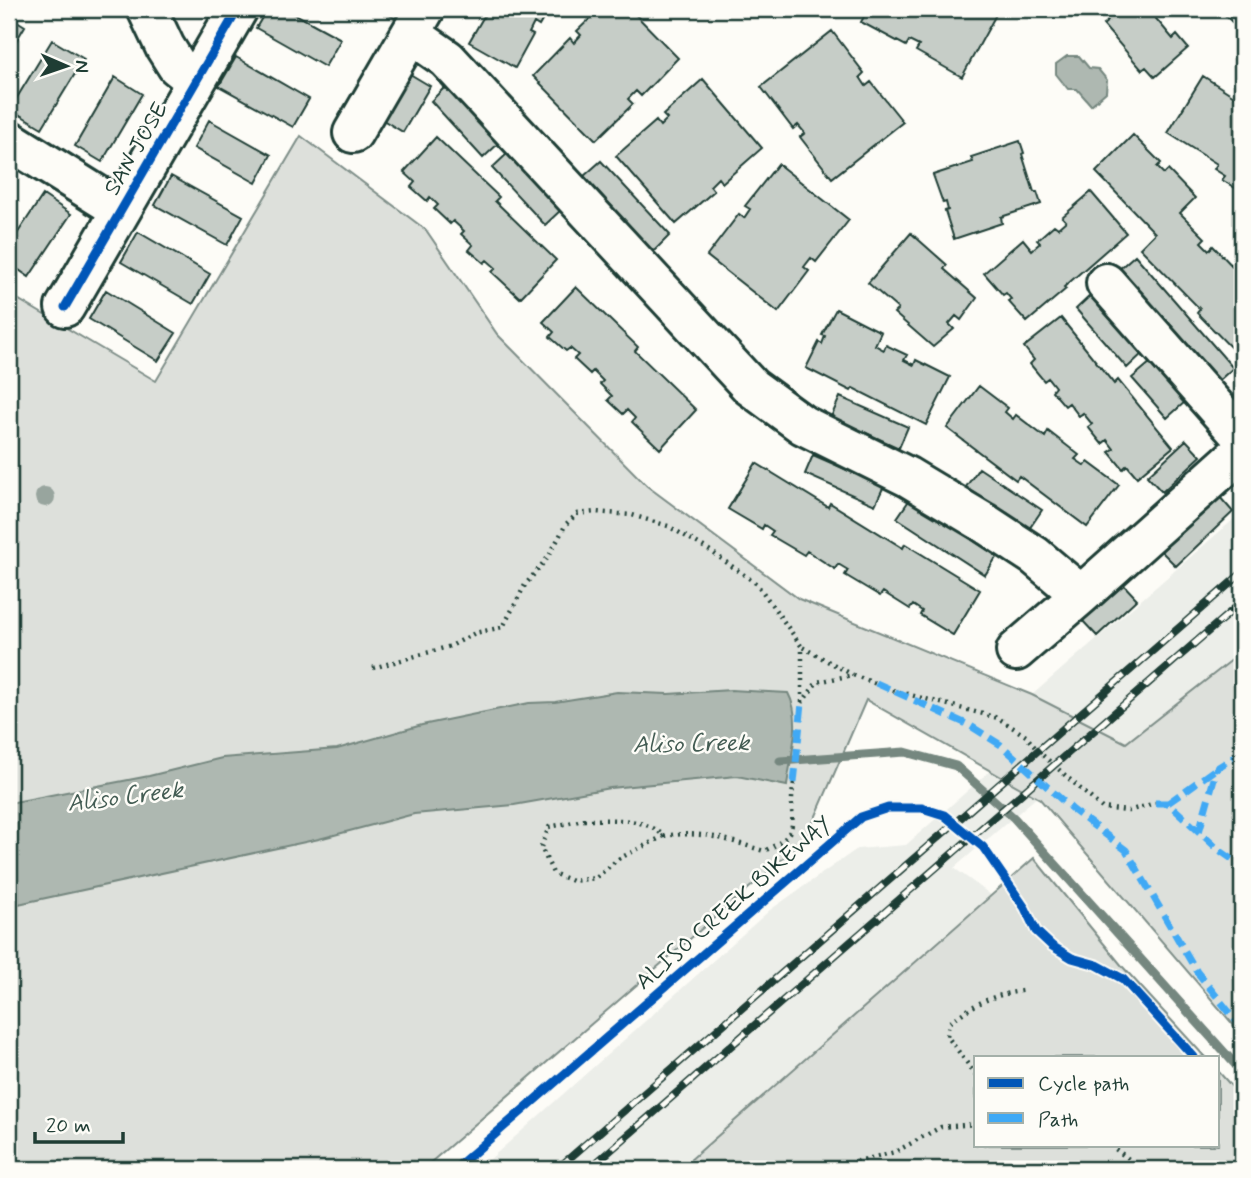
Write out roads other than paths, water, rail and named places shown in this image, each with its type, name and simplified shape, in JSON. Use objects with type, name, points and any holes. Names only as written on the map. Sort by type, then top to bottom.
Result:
[{"type":"street","points":[[147,9],[177,66],[196,81]]},
{"type":"street","name":"SAN JOSE","points":[[65,306],[239,9]]},
{"type":"street","points":[[353,133],[418,21],[447,60],[751,387],[803,425],[908,477],[983,522],[1035,556],[1080,595]]},
{"type":"street","points":[[9,140],[121,210]]},
{"type":"street","points":[[1106,283],[1242,437]]},
{"type":"street","points":[[1016,651],[1242,451]]},
{"type":"water","points":[[1067,56],[1079,56],[1089,68],[1098,69],[1107,80],[1106,92],[1091,105],[1077,89],[1068,89],[1056,74],[1056,64]]},
{"type":"water","points":[[731,690],[788,693],[795,715],[795,727],[787,786],[737,776],[610,788],[514,805],[414,814],[319,839],[9,906],[9,803],[149,776],[222,758],[337,749],[422,725],[529,703],[555,702],[617,692],[668,694]]},
{"type":"waterway","name":"Aliso Creek","points":[[780,761],[905,752],[956,766],[1014,818],[1242,1072]]},
{"type":"railway","points":[[557,1169],[1242,573]]},
{"type":"railway","points":[[589,1169],[1242,602]]}]
